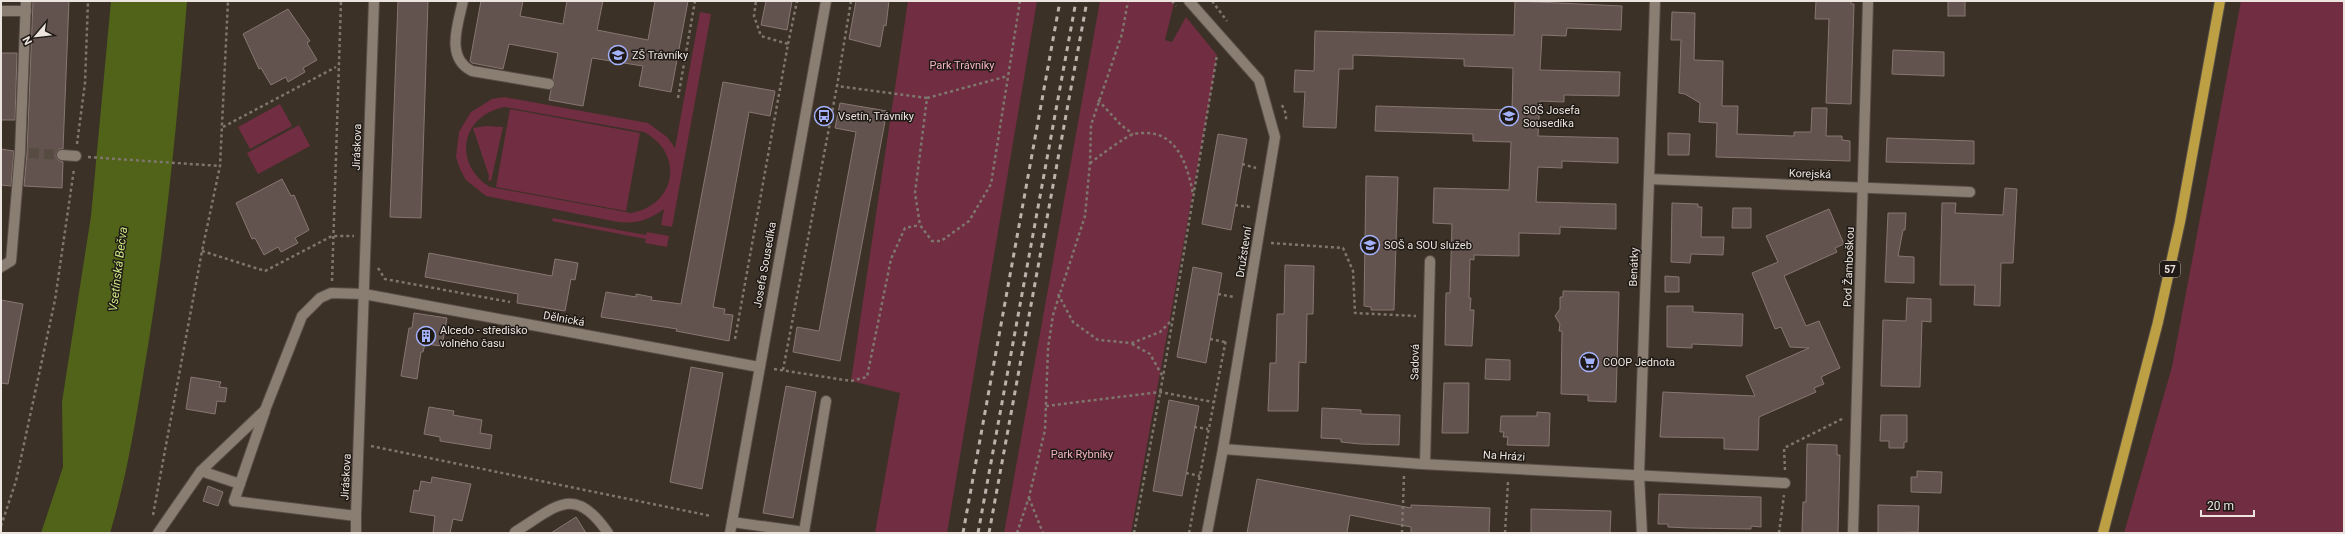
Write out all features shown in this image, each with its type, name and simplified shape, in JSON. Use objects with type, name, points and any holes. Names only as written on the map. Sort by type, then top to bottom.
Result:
[{"type":"main road","name":"57","points":[[2103,533],[2160,315],[2180,222],[2220,1]]},
{"type":"street","name":"Jiráskova","points":[[364,294],[332,294],[320,298],[302,316],[265,410],[234,501],[356,516],[359,443],[374,1]]},
{"type":"street","points":[[463,1],[456,50],[464,67],[472,71],[549,84]]},
{"type":"street","name":"Josefa Sousedíka","points":[[730,533],[826,1]]},
{"type":"street","name":"Družstevní","points":[[1189,1],[1259,80],[1275,137],[1223,448],[1207,533]]},
{"type":"street","name":"Benátky","points":[[1642,533],[1639,475],[1655,1]]},
{"type":"street","name":"Pod Žamboškou","points":[[1853,533],[1868,1]]},
{"type":"street","points":[[1,11],[26,6],[24,153],[11,261],[1,268]]},
{"type":"street","points":[[62,155],[76,156]]},
{"type":"street","name":"Korejská","points":[[1649,179],[1970,192]]},
{"type":"street","name":"Sadová","points":[[1425,464],[1430,261]]},
{"type":"street","name":"Dělnická","points":[[364,294],[759,367]]},
{"type":"street","points":[[732,522],[804,532],[826,401]]},
{"type":"street","name":"Jiráskova","points":[[158,533],[201,471],[265,410]]},
{"type":"street","name":"Na Hrázi","points":[[1223,448],[1425,464],[1785,483]]},
{"type":"street","points":[[201,471],[240,484]]},
{"type":"street","points":[[515,532],[559,505],[573,503],[584,506],[608,533]]},
{"type":"street","points":[[356,516],[356,533]]},
{"type":"path","points":[[1,526],[16,481],[55,300],[85,83],[88,1]]},
{"type":"path","points":[[152,517],[202,251],[220,166],[228,1]]},
{"type":"path","points":[[332,294],[332,236],[340,1]]},
{"type":"path","points":[[678,98],[695,1]]},
{"type":"path","points":[[756,1],[754,16],[761,36],[788,44]]},
{"type":"path","points":[[735,339],[797,1]]},
{"type":"path","points":[[782,370],[837,86],[851,1]]},
{"type":"path","points":[[927,98],[915,193],[920,225],[932,240],[941,242],[969,221],[991,184],[1020,1]]},
{"type":"path","points":[[1017,533],[1029,497],[1045,430],[1048,348],[1058,294],[1085,216],[1090,163],[1091,125],[1098,100],[1122,34],[1128,1]]},
{"type":"path","points":[[1134,533],[1163,377],[1171,322],[1194,196],[1217,55],[1222,61]]},
{"type":"path","points":[[223,127],[337,66]]},
{"type":"path","points":[[837,86],[927,98],[1008,76]]},
{"type":"path","points":[[1098,100],[1115,119],[1133,134]]},
{"type":"path","points":[[1090,163],[1133,134],[1156,134],[1177,146],[1188,168],[1194,196]]},
{"type":"path","points":[[76,156],[220,166]]},
{"type":"path","points":[[1257,176],[1260,162]]},
{"type":"path","points":[[1242,164],[1259,168]]},
{"type":"path","points":[[1250,215],[1252,199]]},
{"type":"path","points":[[1235,205],[1251,207]]},
{"type":"path","points":[[759,367],[851,381],[867,377],[891,259],[905,228],[920,225]]},
{"type":"path","points":[[202,251],[265,271],[332,236],[366,236]]},
{"type":"path","points":[[1258,242],[1343,248],[1353,271],[1355,313],[1428,316]]},
{"type":"path","points":[[378,267],[385,279],[510,302]]},
{"type":"path","points":[[1232,305],[1235,290]]},
{"type":"path","points":[[1058,294],[1073,322],[1086,333],[1098,340],[1132,343],[1150,354],[1163,377]]},
{"type":"path","points":[[1218,294],[1234,297]]},
{"type":"path","points":[[1132,343],[1160,332],[1171,322]]},
{"type":"path","points":[[1189,533],[1227,334]]},
{"type":"path","points":[[1210,339],[1225,342]]},
{"type":"path","points":[[1046,406],[1160,392],[1214,402]]},
{"type":"path","points":[[1779,533],[1785,483],[1784,448],[1857,412]]},
{"type":"path","points":[[1194,427],[1208,429]]},
{"type":"path","points":[[359,443],[711,516]]},
{"type":"path","points":[[1402,533],[1404,462]]},
{"type":"path","points":[[1505,533],[1509,468]]},
{"type":"path","points":[[1186,473],[1200,476]]},
{"type":"path","points":[[1029,497],[1035,517],[1043,533]]},
{"type":"green space","name":"Park Trávníky","points":[[908,1],[1037,1],[947,533],[875,533],[900,393],[851,381]]},
{"type":"green space","name":"Park Rybníky","points":[[1100,1],[1172,1],[1174,3],[1165,40],[1172,42],[1186,17],[1217,55],[1212,87],[1131,533],[1004,533]]},
{"type":"green space","points":[[2241,1],[2344,1],[2344,533],[2124,533],[2172,367]]},
{"type":"green space","points":[[700,12],[711,14],[672,227],[661,225],[664,209],[653,216],[637,222],[618,222],[486,196],[466,180],[456,157],[459,132],[471,112],[492,99],[504,97],[648,123],[667,137],[675,148]],"holes":[[[505,107],[644,132],[657,141],[666,153],[670,165],[670,178],[666,190],[658,200],[646,208],[631,213],[490,187],[478,177],[470,166],[466,154],[467,141],[471,130],[479,120],[490,112]]]},
{"type":"green space","points":[[280,104],[292,126],[250,149],[238,127]]},
{"type":"green space","points":[[510,109],[640,133],[626,211],[496,187]]},
{"type":"green space","points":[[299,125],[310,146],[258,174],[247,153]]},
{"type":"green space","points":[[486,126],[503,127],[491,181],[488,180],[489,176],[473,128]]},
{"type":"green space","points":[[553,218],[646,235],[647,232],[669,236],[667,247],[645,243],[646,239],[552,221]]},
{"type":"water","name":"Vsetínská Bečva","points":[[111,1],[187,1],[175,140],[158,278],[134,432],[121,493],[110,533],[41,533],[63,467],[62,402],[91,216]]},
{"type":"building","points":[[33,1],[69,1],[63,149],[59,149],[56,155],[58,160],[63,162],[62,188],[24,186],[27,153]]},
{"type":"building","points":[[398,1],[428,1],[421,218],[390,217]]},
{"type":"building","name":"ZŠ Trávníky","points":[[481,1],[523,1],[520,16],[563,24],[567,1],[603,1],[597,30],[648,40],[655,1],[688,1],[671,92],[639,86],[643,66],[592,58],[583,106],[549,100],[551,90],[555,85],[553,79],[558,53],[509,44],[503,69],[472,63],[470,61]]},
{"type":"building","points":[[766,1],[792,1],[787,30],[761,25]]},
{"type":"building","points":[[856,1],[889,1],[886,26],[884,25],[880,47],[849,39]]},
{"type":"building","points":[[1515,1],[1622,6],[1621,30],[1567,28],[1566,36],[1542,35],[1540,70],[1620,72],[1619,96],[1564,95],[1564,102],[1540,101],[1538,136],[1618,138],[1618,163],[1562,161],[1562,168],[1538,167],[1536,202],[1616,204],[1616,229],[1560,227],[1560,234],[1519,233],[1519,256],[1474,255],[1474,260],[1470,259],[1469,298],[1471,298],[1470,310],[1474,310],[1472,346],[1445,345],[1446,293],[1450,293],[1452,224],[1433,223],[1434,188],[1509,190],[1511,142],[1473,141],[1473,134],[1375,131],[1376,106],[1512,110],[1513,68],[1464,66],[1464,59],[1353,55],[1353,69],[1339,69],[1336,128],[1303,127],[1305,92],[1294,92],[1295,70],[1314,71],[1315,31],[1514,35]]},
{"type":"building","points":[[1816,1],[1851,1],[1851,4],[1854,4],[1851,104],[1826,103],[1829,19],[1815,19]]},
{"type":"building","points":[[1948,1],[1965,1],[1965,16],[1948,16]]},
{"type":"building","points":[[288,9],[310,41],[307,43],[317,60],[303,68],[305,72],[288,82],[286,77],[271,85],[261,68],[259,69],[243,34]]},
{"type":"building","points":[[1672,12],[1695,13],[1694,60],[1723,61],[1722,106],[1738,106],[1737,134],[1794,136],[1794,132],[1811,132],[1812,108],[1827,108],[1826,136],[1842,136],[1842,140],[1850,141],[1850,161],[1716,157],[1717,123],[1699,122],[1700,103],[1685,94],[1679,93],[1681,40],[1671,40]]},
{"type":"building","points":[[1893,50],[1944,52],[1944,76],[1892,74]]},
{"type":"building","points":[[1,53],[17,53],[15,120],[1,120]]},
{"type":"building","points":[[723,82],[775,91],[770,116],[749,112],[713,307],[725,309],[724,314],[733,315],[729,341],[676,331],[677,329],[601,317],[606,292],[636,297],[636,294],[652,297],[651,300],[681,304]]},
{"type":"building","points":[[840,103],[887,111],[840,361],[793,352],[797,327],[819,331],[856,132],[835,128]]},
{"type":"building","points":[[1668,133],[1690,134],[1689,155],[1668,155]]},
{"type":"building","points":[[1218,134],[1247,139],[1231,230],[1202,224]]},
{"type":"building","points":[[1887,138],[1974,141],[1974,164],[1886,162]]},
{"type":"building","points":[[1,149],[14,151],[11,186],[1,185]]},
{"type":"building","name":"SOŠ a SOU služeb","points":[[1366,176],[1398,177],[1394,310],[1371,310],[1371,307],[1364,306]]},
{"type":"building","points":[[282,179],[291,196],[294,195],[309,230],[295,238],[298,243],[281,252],[278,247],[264,255],[255,238],[252,239],[236,203]]},
{"type":"building","points":[[2005,188],[2017,189],[2013,263],[2001,263],[2000,306],[1974,305],[1975,285],[1940,285],[1942,203],[1956,203],[1955,213],[2003,215]]},
{"type":"building","points":[[1672,203],[1698,204],[1698,207],[1702,207],[1701,237],[1724,237],[1723,255],[1691,254],[1690,263],[1671,262]]},
{"type":"building","points":[[1733,208],[1751,208],[1751,228],[1732,228]]},
{"type":"building","points":[[1829,209],[1844,244],[1835,248],[1837,252],[1784,276],[1806,326],[1819,321],[1840,368],[1821,377],[1824,384],[1814,388],[1816,392],[1759,417],[1758,450],[1724,449],[1724,438],[1660,437],[1663,392],[1755,396],[1746,376],[1809,348],[1790,347],[1781,327],[1775,329],[1752,273],[1778,262],[1766,236]]},
{"type":"building","points":[[1888,213],[1906,213],[1905,230],[1903,230],[1898,256],[1914,257],[1914,283],[1885,282]]},
{"type":"building","points":[[429,253],[552,276],[555,259],[578,263],[575,280],[571,279],[565,311],[517,303],[518,294],[425,277]]},
{"type":"building","points":[[1285,265],[1314,266],[1313,314],[1307,314],[1306,363],[1299,362],[1298,411],[1268,411],[1270,363],[1276,363],[1277,314],[1284,314]]},
{"type":"building","points":[[1193,267],[1222,273],[1206,363],[1177,357]]},
{"type":"building","points":[[1665,276],[1679,277],[1679,292],[1665,292]]},
{"type":"building","name":"COOP Jednota","points":[[1563,291],[1619,292],[1616,402],[1588,401],[1588,395],[1561,394],[1562,331],[1559,331],[1560,324],[1555,316],[1560,309],[1560,297],[1563,297]]},
{"type":"building","points":[[1907,298],[1931,299],[1931,322],[1922,321],[1920,387],[1881,386],[1883,320],[1906,321]]},
{"type":"building","points":[[1,300],[23,304],[8,384],[1,383]]},
{"type":"building","points":[[1667,306],[1693,306],[1693,312],[1743,314],[1742,346],[1692,344],[1692,348],[1667,347]]},
{"type":"building","name":"Alcedo - středisko volného času","points":[[414,313],[447,318],[442,346],[425,344],[423,352],[421,352],[417,379],[401,376],[409,328],[412,328]]},
{"type":"building","points":[[1486,359],[1510,360],[1510,380],[1485,379]]},
{"type":"building","points":[[691,367],[723,373],[702,489],[670,482]]},
{"type":"building","points":[[191,377],[221,382],[219,387],[227,388],[225,402],[217,401],[215,414],[186,409]]},
{"type":"building","points":[[1444,383],[1469,383],[1468,433],[1442,433]]},
{"type":"building","points":[[786,386],[816,392],[793,518],[763,513]]},
{"type":"building","points":[[1169,400],[1199,406],[1182,496],[1153,491]]},
{"type":"building","points":[[429,407],[454,411],[453,415],[482,420],[480,433],[492,435],[490,449],[440,441],[440,437],[424,434]]},
{"type":"building","points":[[1322,408],[1361,410],[1361,414],[1400,415],[1399,445],[1360,444],[1341,442],[1341,439],[1321,438]]},
{"type":"building","points":[[1537,412],[1550,413],[1549,446],[1507,445],[1508,437],[1503,437],[1504,432],[1500,432],[1501,416],[1537,416]]},
{"type":"building","points":[[1881,415],[1907,415],[1907,442],[1904,442],[1904,448],[1889,448],[1889,441],[1880,441]]},
{"type":"building","points":[[1807,444],[1837,445],[1837,455],[1840,455],[1838,533],[1802,533],[1803,502],[1806,502]]},
{"type":"building","points":[[1917,471],[1942,472],[1941,493],[1911,492],[1911,477],[1917,477]]},
{"type":"building","points":[[432,477],[471,484],[462,521],[453,519],[450,533],[433,533],[435,516],[410,512],[414,490],[419,491],[421,481],[431,483]]},
{"type":"building","points":[[1257,479],[1411,508],[1411,505],[1490,508],[1489,533],[1411,533],[1411,527],[1350,515],[1347,533],[1247,533]]},
{"type":"building","points":[[208,486],[223,492],[218,506],[203,501]]},
{"type":"building","points":[[1659,494],[1761,497],[1761,527],[1751,526],[1751,529],[1689,528],[1668,527],[1668,524],[1658,524]]},
{"type":"building","points":[[1878,505],[1919,506],[1918,532],[1878,533]]},
{"type":"building","points":[[1531,509],[1611,511],[1610,533],[1531,533]]},
{"type":"building","points":[[576,517],[586,533],[551,533]]},
{"type":"tunnel","points":[[29,153],[62,155]]},
{"type":"railway","points":[[963,533],[1060,1]]},
{"type":"railway","points":[[978,533],[1076,1]]},
{"type":"railway","points":[[989,533],[1087,1]]},
{"type":"place","name":"ZŠ Trávníky","points":[[618,55]]},
{"type":"place","name":"Vsetín, Trávníky","points":[[824,116]]},
{"type":"place","name":"SOŠ Josefa Sousedíka","points":[[1509,116]]},
{"type":"place","name":"SOŠ a SOU služeb","points":[[1370,245]]},
{"type":"place","name":"Alcedo - středisko volného času","points":[[426,336]]},
{"type":"place","name":"COOP Jednota","points":[[1589,362]]}]
